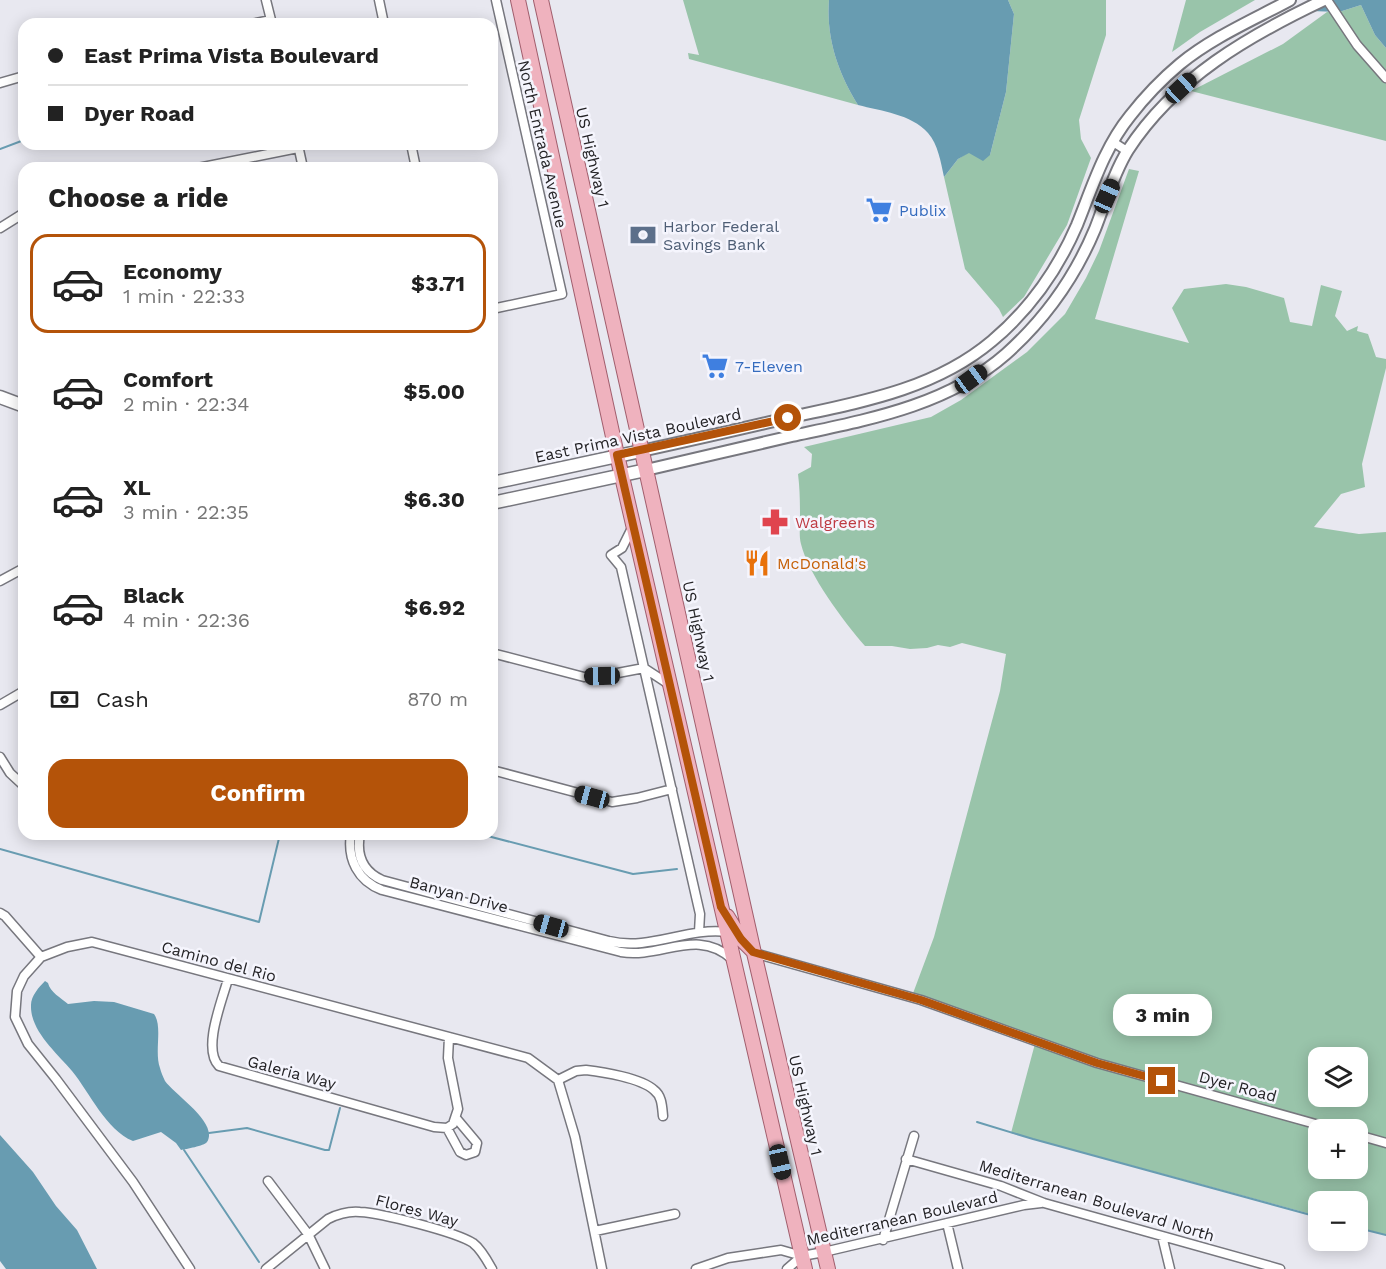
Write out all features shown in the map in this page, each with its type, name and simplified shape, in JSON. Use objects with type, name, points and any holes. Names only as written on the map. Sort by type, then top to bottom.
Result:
[{"type":"main road","points":[[518,0],[621,474],[804,1263]]},
{"type":"main road","name":"US Highway 1","points":[[541,0],[753,952],[828,1269]]},
{"type":"main road","points":[[0,397],[18,404]]},
{"type":"main road","name":"East Prima Vista Boulevard","points":[[498,482],[641,451]]},
{"type":"main road","name":"East Prima Vista Boulevard","points":[[498,502],[646,470]]},
{"type":"main road","points":[[721,907],[741,939],[753,952]]},
{"type":"main road","points":[[727,932],[746,957],[760,982]]},
{"type":"street","points":[[266,0],[270,18]]},
{"type":"street","points":[[379,0],[383,18]]},
{"type":"street","name":"North Entrada Avenue","points":[[496,0],[562,294],[498,308]]},
{"type":"street","name":"East Prima Vista Boulevard","points":[[641,451],[870,400],[912,388],[963,362],[991,342],[1026,308],[1053,271],[1076,226],[1091,185],[1129,117],[1180,64],[1213,41],[1290,0]]},
{"type":"street","points":[[1325,0],[1357,45],[1386,78]]},
{"type":"street","name":"East Prima Vista Boulevard","points":[[646,470],[869,419],[920,404],[971,379],[1005,354],[1042,318],[1070,280],[1094,232],[1127,151],[1165,103],[1198,72],[1257,35],[1325,0]]},
{"type":"street","points":[[0,83],[18,78]]},
{"type":"street","points":[[1113,142],[1127,151]]},
{"type":"street","points":[[225,162],[280,150]]},
{"type":"street","points":[[0,228],[18,217]]},
{"type":"street","points":[[633,526],[622,548],[611,555],[621,567],[700,914],[699,932]]},
{"type":"street","points":[[0,568],[3,580],[18,571]]},
{"type":"street","points":[[498,655],[584,677],[644,668],[670,685]]},
{"type":"street","points":[[0,705],[18,694]]},
{"type":"street","points":[[0,758],[9,773],[18,781]]},
{"type":"street","points":[[498,772],[612,802],[672,789]]},
{"type":"street","points":[[350,840],[354,865],[365,880],[377,882]]},
{"type":"street","points":[[360,840],[361,860],[377,882]]},
{"type":"street","name":"Banyan Drive","points":[[377,882],[623,949],[641,944],[679,941],[708,944],[719,948],[734,960]]},
{"type":"street","points":[[0,913],[41,957],[24,976],[17,992],[15,1017],[28,1044],[133,1182],[190,1269]]},
{"type":"street","name":"Banyan Drive","points":[[679,941],[699,932],[711,930],[727,932]]},
{"type":"street","name":"Camino del Rio","points":[[41,957],[68,947],[92,942],[528,1058],[558,1080]]},
{"type":"street","name":"Dyer Road","points":[[753,952],[921,1000],[1097,1063],[1308,1122]]},
{"type":"street","name":"Galeria Way","points":[[228,979],[212,1039],[214,1059],[219,1066],[434,1127],[447,1128]]},
{"type":"street","points":[[449,1037],[448,1058],[458,1109],[453,1124],[447,1128],[460,1152],[466,1155],[475,1152],[477,1143],[456,1118]]},
{"type":"street","points":[[602,1269],[576,1137],[558,1080],[576,1071],[586,1070],[644,1084],[653,1088],[659,1096],[663,1116]]},
{"type":"street","points":[[883,1240],[914,1136]]},
{"type":"street","points":[[1368,1138],[1386,1143]]},
{"type":"street","name":"Mediterranean Boulevard North","points":[[906,1159],[1001,1186],[1044,1203],[1280,1269]]},
{"type":"street","points":[[268,1181],[308,1234],[326,1269]]},
{"type":"street","name":"Mediterranean Boulevard","points":[[804,1263],[824,1252],[883,1240],[947,1222],[1023,1205],[1044,1203]]},
{"type":"street","name":"Flores Way","points":[[266,1269],[328,1219],[339,1214],[353,1212],[376,1214],[463,1238],[476,1246],[492,1269]]},
{"type":"street","points":[[595,1231],[675,1214]]},
{"type":"street","points":[[947,1222],[958,1269]]},
{"type":"street","points":[[1162,1236],[1170,1269]]},
{"type":"street","points":[[696,1269],[728,1258],[781,1250],[804,1263]]},
{"type":"street","points":[[787,1269],[804,1263]]},
{"type":"green space","points":[[683,0],[829,0],[829,28],[835,55],[858,105],[689,59],[688,53],[699,55]]},
{"type":"green space","points":[[1008,0],[1106,0],[1106,35],[1079,120],[1081,139],[1091,158],[1067,225],[1024,297],[1003,317],[999,309],[965,269],[944,177],[958,159],[969,152],[990,155],[1006,92],[1014,14]]},
{"type":"green space","points":[[1186,0],[1255,0],[1200,32],[1172,52]]},
{"type":"green space","points":[[1361,5],[1375,35],[1386,48],[1386,141],[1191,91],[1283,44],[1327,12],[1339,12]]},
{"type":"green space","points":[[1129,169],[1139,171],[1095,319],[1189,343],[1172,308],[1184,289],[1226,284],[1284,298],[1290,322],[1312,326],[1321,285],[1342,291],[1335,316],[1347,331],[1358,326],[1357,331],[1368,334],[1376,357],[1386,359],[1386,368],[1362,464],[1365,487],[1341,494],[1314,527],[1359,534],[1386,532],[1386,1235],[1368,1230],[1368,1191],[1308,1191],[1308,1213],[1011,1133],[1036,1040],[912,996],[934,937],[1000,691],[1006,654],[962,643],[950,647],[938,645],[910,649],[865,646],[837,611],[819,583],[801,544],[798,474],[811,467],[812,454],[804,447],[931,417],[961,400],[1027,352],[1065,314],[1099,251]]},
{"type":"water","points":[[829,0],[1008,0],[1014,14],[1006,92],[990,155],[983,161],[969,153],[958,159],[944,177],[934,143],[921,127],[904,117],[858,105],[835,55],[829,28]]},
{"type":"water","points":[[1332,0],[1386,0],[1386,48],[1375,35],[1361,5],[1339,12],[1311,11]]},
{"type":"water","points":[[45,981],[53,992],[68,1004],[94,1001],[114,1002],[154,1014],[158,1025],[158,1062],[165,1081],[202,1118],[209,1134],[207,1142],[181,1150],[176,1143],[161,1132],[133,1141],[115,1129],[35,1024],[31,1002]]},
{"type":"water","points":[[0,1135],[33,1172],[56,1206],[77,1230],[97,1269],[6,1269],[0,1261]]},
{"type":"waterway","points":[[0,149],[18,142]]},
{"type":"waterway","points":[[498,839],[633,874],[677,869]]},
{"type":"waterway","points":[[0,849],[259,922],[279,840]]},
{"type":"waterway","points":[[209,1133],[247,1128],[329,1150],[340,1108]]},
{"type":"waterway","points":[[977,1122],[1308,1214]]},
{"type":"waterway","points":[[184,1150],[259,1262]]},
{"type":"waterway","points":[[1368,1230],[1386,1235]]},
{"type":"place","name":"Publix","points":[[879,210]]},
{"type":"place","name":"Harbor Federal Savings Bank","points":[[643,235]]},
{"type":"place","name":"7-Eleven","points":[[715,366]]},
{"type":"place","name":"Walgreens","points":[[775,522]]},
{"type":"place","name":"McDonald's","points":[[757,563]]},
{"type":"route","points":[[788,418],[617,455],[721,907],[741,939],[753,952],[921,1000],[1097,1063],[1162,1081]]}]
